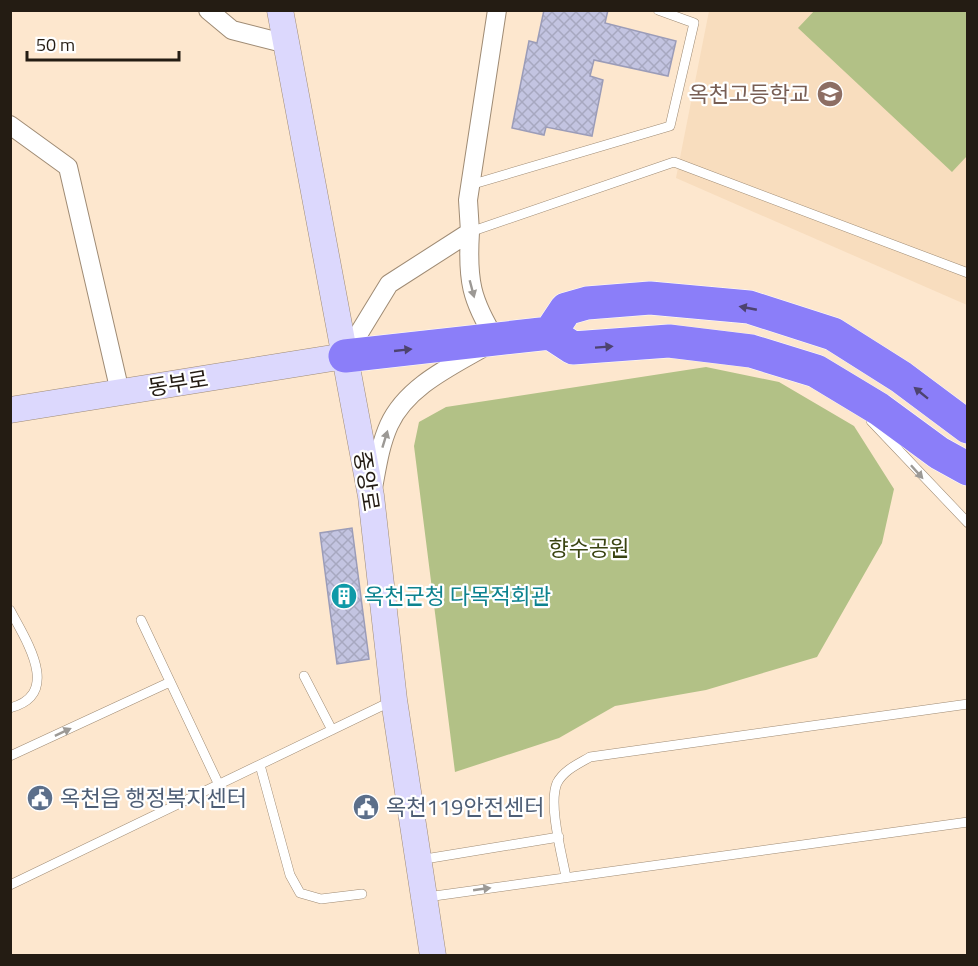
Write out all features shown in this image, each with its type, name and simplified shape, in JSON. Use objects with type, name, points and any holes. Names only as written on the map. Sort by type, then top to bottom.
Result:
[{"type":"highway","points":[[550,333],[566,309],[587,303],[650,298],[749,307],[833,334],[901,377],[968,427]]},
{"type":"highway","points":[[345,356],[550,333],[573,348],[669,341],[751,351],[816,371],[879,409],[939,453],[968,469]]},
{"type":"main road","name":"중앙로","points":[[280,10],[371,496],[394,700],[433,956]]},
{"type":"main road","name":"동부로","points":[[10,410],[345,356]]},
{"type":"street","points":[[208,10],[232,30],[287,44]]},
{"type":"street","points":[[371,496],[389,424],[402,406],[424,383],[496,340],[479,312],[470,281],[468,200],[497,10]]},
{"type":"street","points":[[10,125],[68,167],[120,392]]},
{"type":"street","points":[[345,356],[389,284],[470,232]]},
{"type":"lane","points":[[470,185],[670,126],[693,22],[658,10]]},
{"type":"lane","points":[[470,232],[675,162],[968,273]]},
{"type":"lane","points":[[816,371],[857,408]]},
{"type":"lane","points":[[865,416],[968,523]]},
{"type":"lane","points":[[10,610],[37,666],[38,681],[28,699],[10,708]]},
{"type":"lane","points":[[141,620],[219,784]]},
{"type":"lane","points":[[10,635],[21,631]]},
{"type":"lane","points":[[304,676],[332,730]]},
{"type":"lane","points":[[10,756],[170,682]]},
{"type":"lane","points":[[10,885],[394,700]]},
{"type":"lane","points":[[566,877],[554,803],[557,784],[570,768],[590,757],[968,704]]},
{"type":"lane","points":[[260,765],[290,875],[300,893],[321,899],[362,894]]},
{"type":"lane","points":[[424,897],[968,822]]},
{"type":"lane","points":[[419,860],[559,837]]},
{"type":"shaded area","name":"옥천고등학교","points":[[709,11],[967,11],[967,305],[676,178]]},
{"type":"green space","points":[[815,10],[967,11],[967,156],[952,172],[798,28]]},
{"type":"green space","name":"향수공원","points":[[706,367],[779,382],[854,426],[894,489],[882,543],[817,657],[706,690],[615,706],[559,738],[455,772],[414,446],[419,422],[446,407]]},
{"type":"building","points":[[544,10],[608,10],[605,23],[676,41],[668,76],[594,60],[590,76],[603,80],[592,136],[546,127],[544,135],[512,128],[529,41],[537,43]]},
{"type":"building","name":"옥천군청 다목적회관","points":[[352,528],[369,659],[337,664],[320,533]]},
{"type":"place","name":"옥천고등학교","points":[[830,94]]},
{"type":"place","name":"옥천군청 다목적회관","points":[[344,596]]},
{"type":"place","name":"옥천읍 행정복지센터","points":[[40,798]]},
{"type":"place","name":"옥천119안전센터","points":[[366,807]]}]
